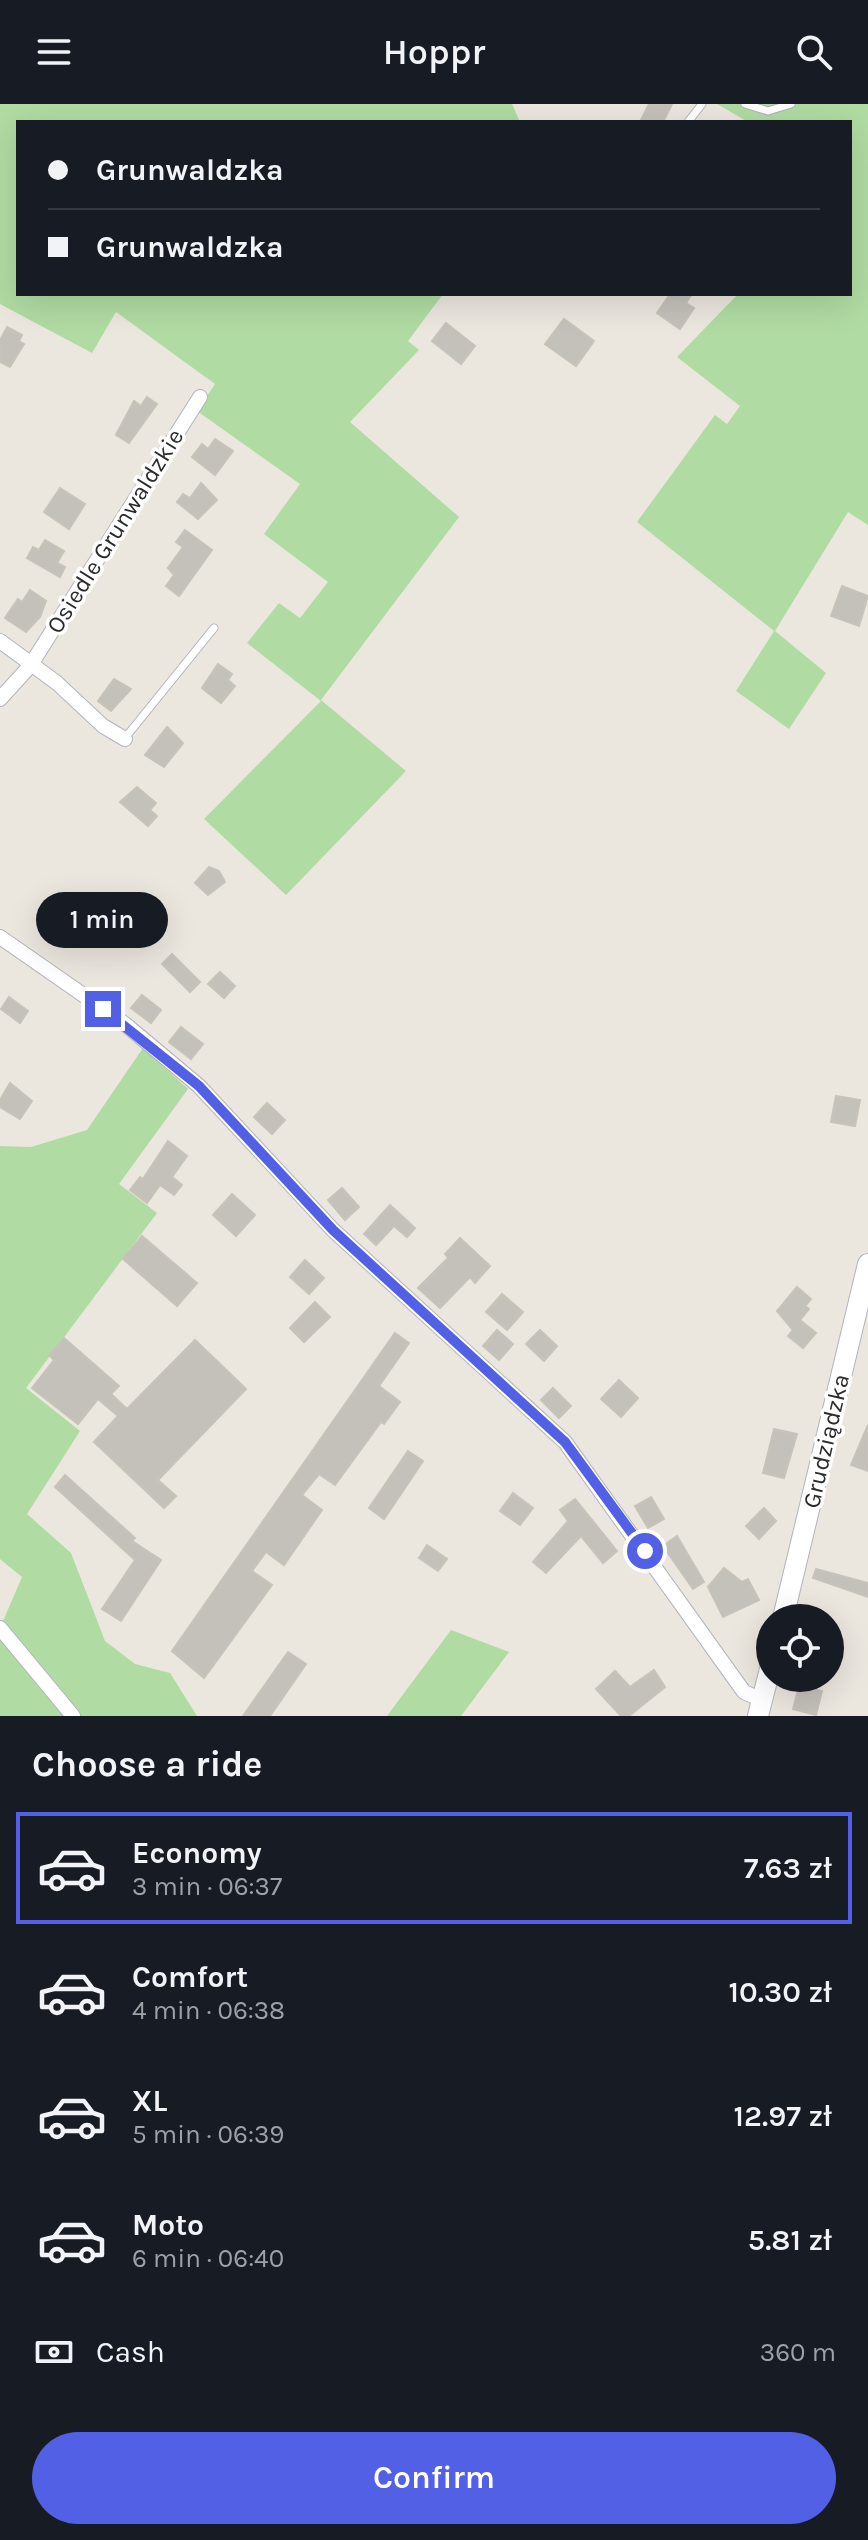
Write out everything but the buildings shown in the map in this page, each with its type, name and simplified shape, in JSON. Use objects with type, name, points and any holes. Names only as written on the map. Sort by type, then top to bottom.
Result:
[{"type":"street","name":"Osiedle Grunwaldzkie","points":[[0,699],[30,666],[200,397]]},
{"type":"street","points":[[0,641],[57,683],[103,726],[125,739]]},
{"type":"street","points":[[0,937],[125,1024],[199,1086],[333,1230],[565,1442],[744,1692],[760,1708]]},
{"type":"street","name":"Grudziądzka","points":[[786,1604],[868,1264]]},
{"type":"street","points":[[0,1628],[73,1716]]},
{"type":"lane","points":[[690,120],[702,104]]},
{"type":"lane","points":[[745,104],[768,111],[791,104]]},
{"type":"lane","points":[[125,739],[214,628]]},
{"type":"green space","points":[[0,104],[512,104],[519,120],[16,120],[16,296],[442,296],[408,341],[419,350],[350,422],[459,517],[321,700],[406,771],[286,895],[204,819],[321,701],[247,643],[279,603],[300,618],[328,582],[264,534],[300,484],[197,411],[215,384],[116,312],[92,353],[0,304]]},
{"type":"green space","points":[[717,104],[868,104],[868,525],[848,512],[775,631],[826,673],[789,729],[736,691],[774,631],[637,522],[715,415],[727,424],[740,406],[677,357],[736,296],[852,296],[852,120],[745,120]]},
{"type":"green space","points":[[143,1048],[188,1089],[119,1184],[157,1213],[26,1388],[80,1431],[27,1514],[71,1553],[105,1641],[135,1664],[170,1673],[197,1716],[0,1716],[0,1628],[22,1577],[0,1559],[0,1146],[31,1147],[87,1130]]},
{"type":"green space","points":[[451,1630],[509,1652],[461,1716],[387,1716]]},
{"type":"route","points":[[103,1009],[199,1086],[333,1230],[565,1442],[645,1551]]}]
